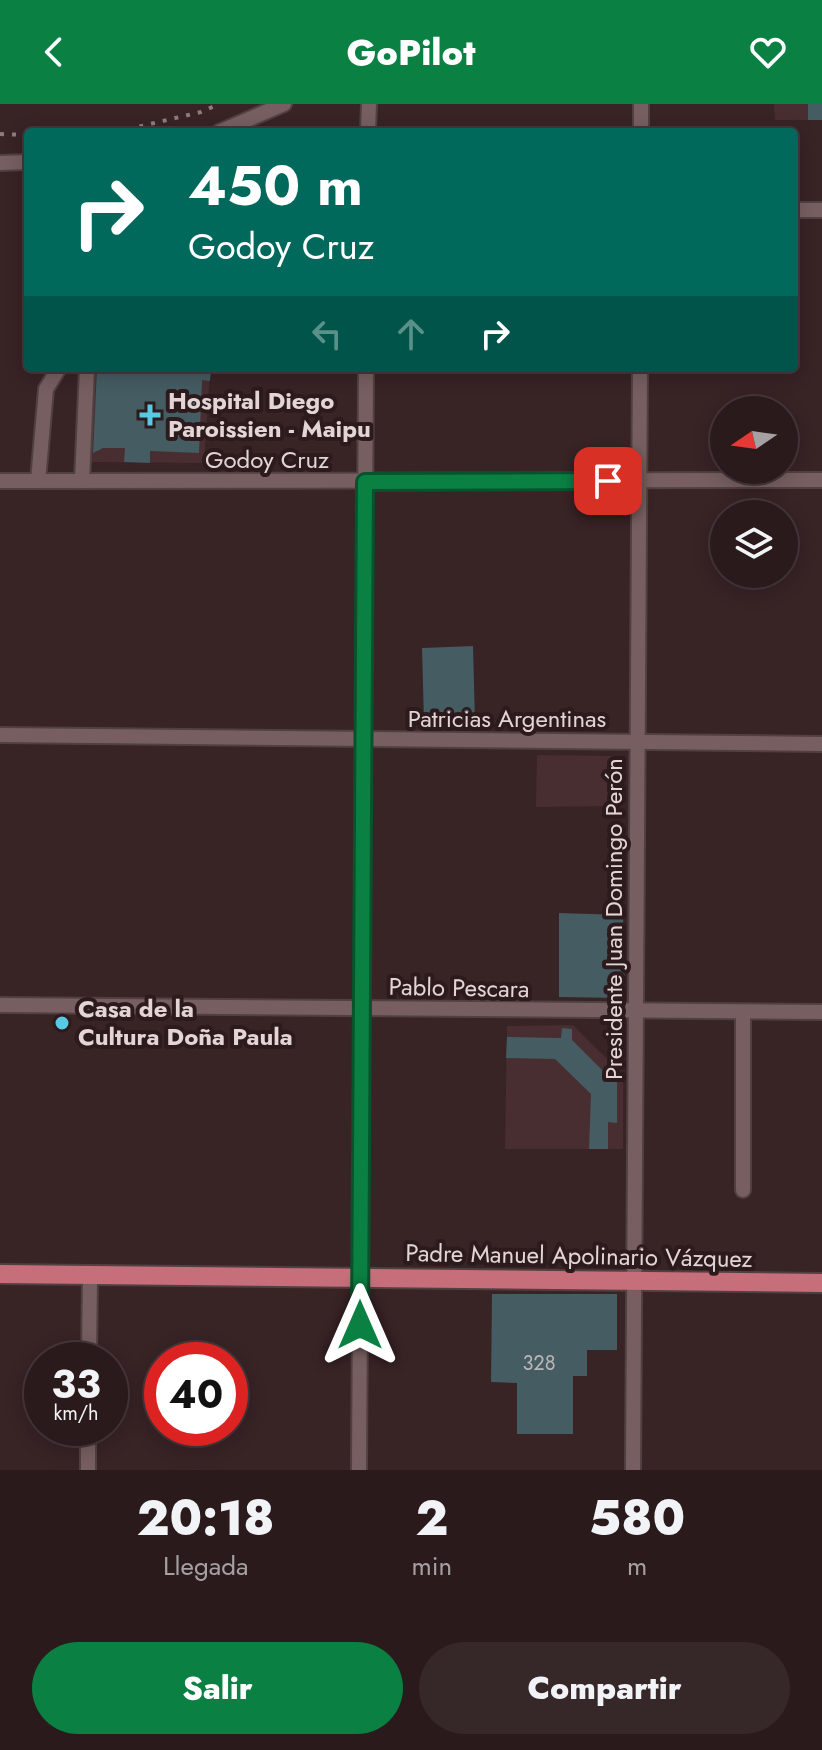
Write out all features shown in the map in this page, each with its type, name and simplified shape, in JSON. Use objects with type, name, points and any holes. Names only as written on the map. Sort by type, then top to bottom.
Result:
[{"type":"main road","name":"Padre Manuel Apolinario Vázquez","points":[[0,1274],[822,1283]]},
{"type":"street","points":[[228,128],[284,104]]},
{"type":"street","points":[[368,128],[369,104]]},
{"type":"street","points":[[641,104],[641,128]]},
{"type":"street","points":[[0,163],[24,162]]},
{"type":"street","points":[[798,210],[822,210]]},
{"type":"street","points":[[38,481],[46,389],[57,372]]},
{"type":"street","points":[[82,481],[87,372]]},
{"type":"street","points":[[359,1470],[366,372]]},
{"type":"street","name":"Presidente Juan Domingo Perón","points":[[633,1470],[640,372]]},
{"type":"street","name":"Godoy Cruz","points":[[0,481],[822,480]]},
{"type":"street","name":"Patricias Argentinas","points":[[0,735],[822,744]]},
{"type":"street","name":"Pablo Pescara","points":[[0,1005],[822,1012]]},
{"type":"street","points":[[743,1012],[743,1190]]},
{"type":"street","points":[[89,1342],[90,1275]]},
{"type":"street","points":[[88,1446],[88,1470]]},
{"type":"shaded area","points":[[774,104],[822,104],[822,120],[775,120]]},
{"type":"shaded area","name":"Hospital Diego Paroissien - Maipu","points":[[94,372],[210,372],[204,463],[90,462]]},
{"type":"shaded area","points":[[537,755],[616,756],[616,806],[536,807]]},
{"type":"shaded area","points":[[573,1025],[623,1075],[623,1149],[505,1149],[507,1026]]},
{"type":"building","points":[[808,104],[822,104],[822,120],[808,120]]},
{"type":"building","name":"Hospital Diego Paroissien - Maipu","points":[[97,372],[211,372],[210,381],[202,380],[199,453],[150,451],[150,463],[124,462],[125,448],[103,448],[93,453]]},
{"type":"building","points":[[473,646],[475,722],[424,723],[422,648]]},
{"type":"building","points":[[559,913],[623,915],[625,993],[617,998],[559,997]]},
{"type":"building","points":[[562,1028],[572,1029],[572,1040],[608,1076],[617,1076],[617,1123],[608,1122],[608,1149],[589,1149],[591,1094],[555,1059],[506,1058],[507,1037],[561,1038]]},
{"type":"building","points":[[492,1294],[617,1294],[617,1350],[587,1350],[587,1376],[573,1376],[573,1434],[517,1434],[517,1383],[491,1382]]},
{"type":"railway","points":[[133,128],[201,112],[219,104]]},
{"type":"railway","points":[[0,134],[24,135]]},
{"type":"place","name":"Hospital Diego Paroissien - Maipu","points":[[150,415]]},
{"type":"place","name":"Casa de la Cultura Doña Paula","points":[[62,1023]]},
{"type":"route","points":[[360,1325],[365,482],[608,481]]}]
